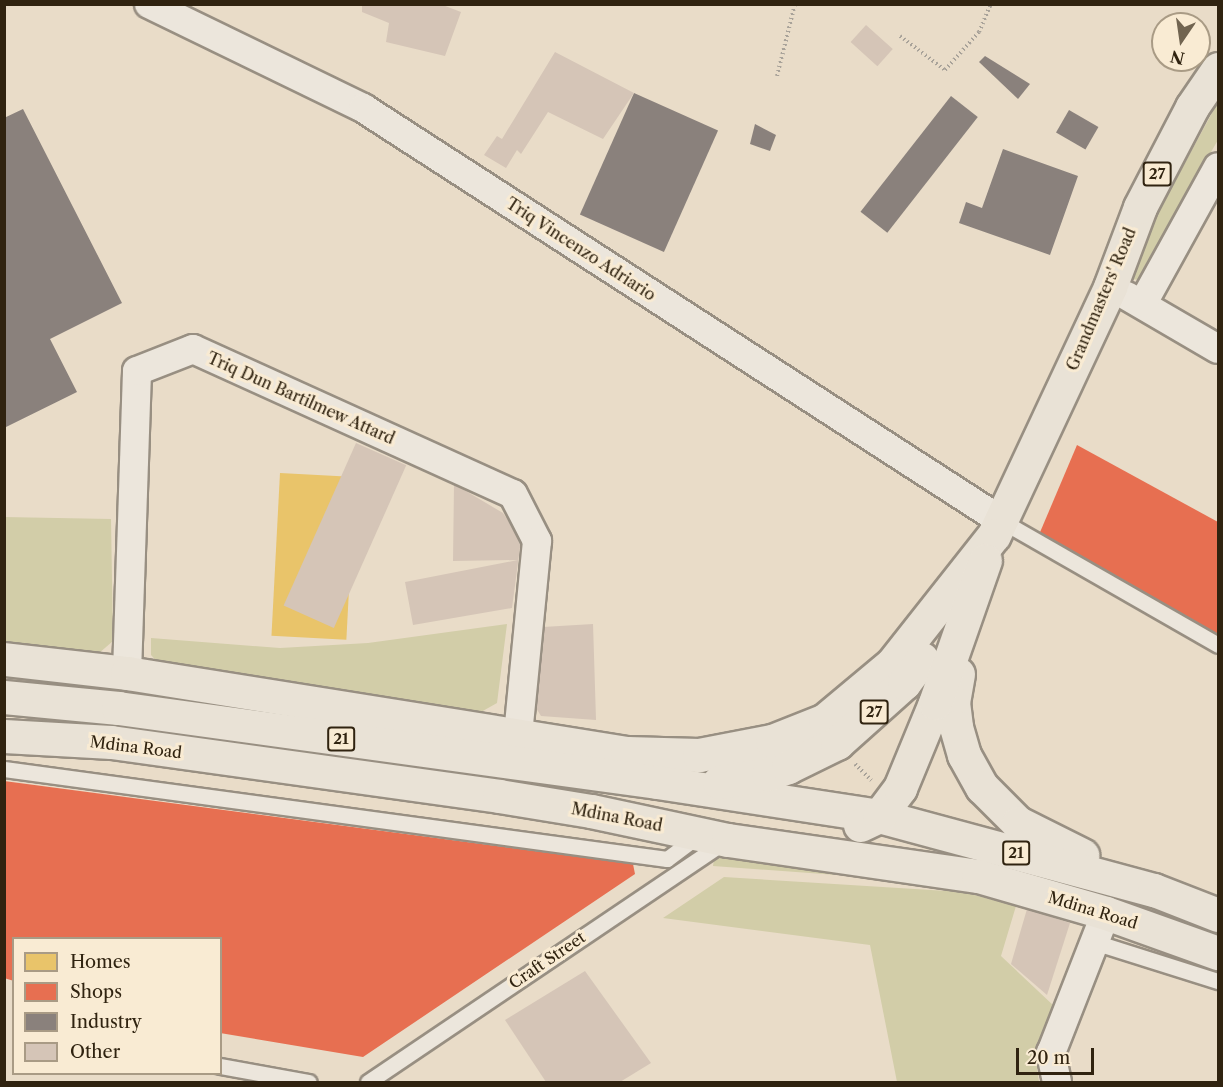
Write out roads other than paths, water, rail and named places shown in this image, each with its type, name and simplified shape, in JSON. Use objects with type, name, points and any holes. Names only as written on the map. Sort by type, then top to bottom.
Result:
[{"type":"main road","name":"Grandmasters' Road","points":[[997,528],[1110,287],[1140,207],[1192,107],[1218,69]]},
{"type":"main road","points":[[4,659],[128,673],[627,753],[699,755],[772,741],[825,720],[892,664],[997,528]]},
{"type":"main road","points":[[997,528],[954,696],[956,728],[964,755],[982,787],[1018,823],[1154,890]]},
{"type":"main road","name":"27","points":[[677,785],[732,781],[768,774],[804,760],[837,743],[879,707],[918,665],[997,528]]},
{"type":"main road","name":"27","points":[[883,812],[900,788],[927,723],[997,528]]},
{"type":"main road","name":"Mdina Road","points":[[4,697],[118,708],[883,812],[1154,890],[1218,915]]},
{"type":"main road","name":"Mdina Road","points":[[4,736],[111,742],[499,796],[714,836],[978,876],[1106,913],[1218,953]]},
{"type":"main road","points":[[499,796],[792,831],[840,831],[854,828],[883,812]]},
{"type":"street","name":"Triq Vincenzo Adriario","points":[[148,4],[363,108],[997,528]]},
{"type":"street","points":[[1143,303],[1218,167]]},
{"type":"street","points":[[1110,287],[1143,303],[1218,349]]},
{"type":"street","name":"Triq Dun Bartilmew Attard","points":[[128,673],[137,371],[193,349],[513,494],[537,541],[518,735]]},
{"type":"street","points":[[1057,1083],[1051,1053],[1106,913]]},
{"type":"lane","points":[[997,528],[1218,645]]},
{"type":"lane","points":[[7,767],[666,859],[714,836]]},
{"type":"lane","name":"Craft Street","points":[[368,1083],[714,836]]},
{"type":"lane","points":[[1094,942],[1218,981]]},
{"type":"lane","points":[[222,1066],[307,1082]]}]
